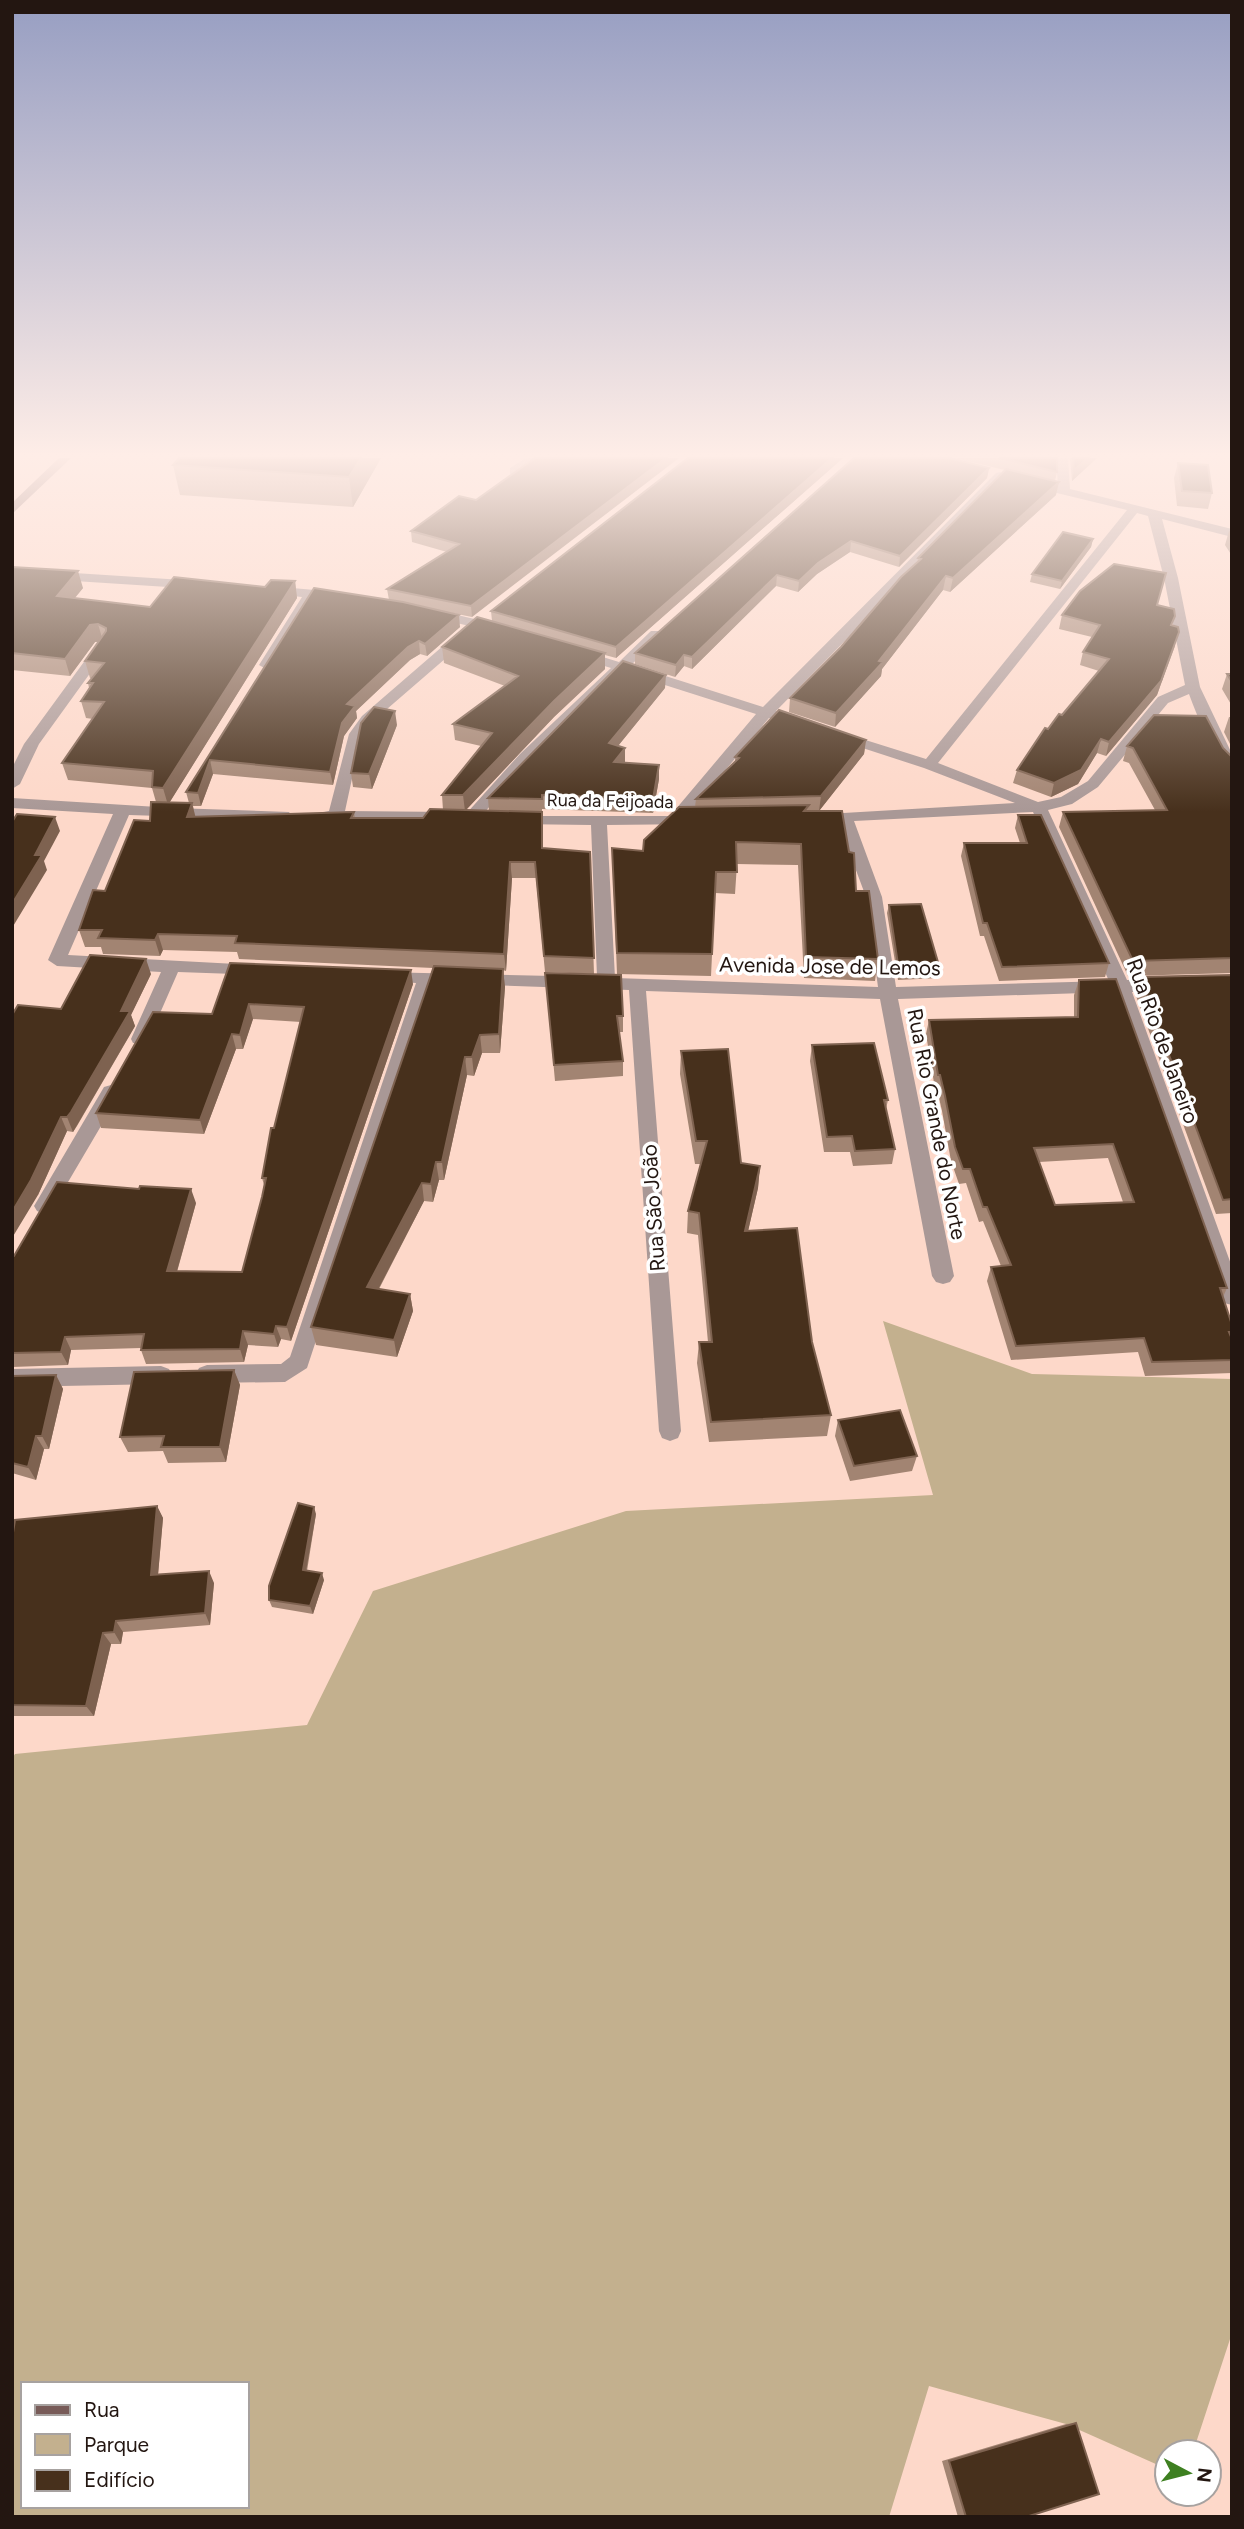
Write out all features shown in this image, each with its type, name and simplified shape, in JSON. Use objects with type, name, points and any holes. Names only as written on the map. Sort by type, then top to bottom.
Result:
[{"type":"street","points":[[60,576],[219,586]]},
{"type":"street","points":[[674,821],[766,712],[896,576]]},
{"type":"street","points":[[929,765],[1080,576]]},
{"type":"street","points":[[1170,576],[1193,687],[1208,724],[1232,768]]},
{"type":"street","points":[[258,589],[348,597]]},
{"type":"street","points":[[261,674],[311,593]]},
{"type":"street","points":[[414,609],[483,619],[517,635]]},
{"type":"street","points":[[336,816],[354,737],[367,719],[483,619]]},
{"type":"street","points":[[471,818],[525,757],[671,621]]},
{"type":"street","points":[[12,784],[32,744],[102,647]]},
{"type":"street","points":[[568,650],[929,765],[1040,807]]},
{"type":"street","points":[[793,818],[845,818],[1040,807],[1066,801],[1088,788],[1163,700],[1193,687]]},
{"type":"street","name":"Rua da Feijoada","points":[[12,803],[123,810],[178,807],[302,816],[599,821],[714,820]]},
{"type":"street","name":"Rua Rio de Janeiro","points":[[1040,807],[1121,987],[1232,1297]]},
{"type":"street","points":[[123,810],[57,960],[266,971]]},
{"type":"street","name":"Rua Rio Grande do Norte","points":[[845,818],[874,897],[888,993],[943,1276]]},
{"type":"street","points":[[599,821],[606,982]]},
{"type":"street","points":[[134,1051],[172,967]]},
{"type":"street","points":[[12,1378],[285,1373],[296,1366],[427,977],[374,975]]},
{"type":"street","name":"Avenida Jose de Lemos","points":[[427,977],[888,993],[1177,984]]},
{"type":"street","name":"Rua São João","points":[[637,984],[670,1431]]},
{"type":"street","points":[[36,1221],[121,1073]]},
{"type":"green space","points":[[883,1321],[1032,1374],[1232,1379],[1232,2333],[1198,2438],[1153,2438],[1153,2463],[1066,2424],[929,2386],[889,2517],[12,2517],[12,1759],[15,1754],[307,1725],[373,1591],[626,1511],[933,1495]]},
{"type":"building","points":[[12,576],[74,576],[57,596],[150,607],[174,577],[265,587],[271,580],[295,581],[163,788],[152,787],[153,771],[62,763],[104,702],[81,701],[93,683],[88,683],[104,663],[85,661],[106,628],[98,624],[90,625],[65,659],[12,653]]},
{"type":"building","points":[[408,576],[511,576],[471,606],[387,589]]},
{"type":"building","points":[[536,576],[697,576],[616,647],[491,611]]},
{"type":"building","points":[[721,576],[776,576],[692,657],[684,655],[676,665],[635,653]]},
{"type":"building","points":[[781,576],[804,576],[799,581]]},
{"type":"building","points":[[946,576],[879,661],[883,662],[836,713],[790,698],[841,647],[901,577]]},
{"type":"building","points":[[1041,576],[1066,576],[1062,581]]},
{"type":"building","points":[[1099,576],[1165,576],[1157,605],[1174,609],[1175,616],[1171,625],[1178,627],[1179,632],[1161,681],[1109,742],[1101,739],[1081,770],[1054,783],[1017,770],[1045,728],[1048,729],[1059,714],[1062,715],[1109,659],[1083,652],[1100,625],[1062,615],[1080,591]]},
{"type":"building","points":[[314,588],[403,602],[459,615],[425,644],[419,641],[408,647],[347,704],[355,706],[342,723],[330,772],[210,760],[198,793],[186,792]]},
{"type":"building","points":[[477,617],[605,653],[554,701],[463,795],[442,795],[492,733],[453,724],[518,676],[442,647]]},
{"type":"building","points":[[623,661],[666,675],[609,743],[625,748],[614,762],[659,765],[653,799],[542,795],[542,799],[488,798]]},
{"type":"building","points":[[374,707],[395,711],[369,774],[351,773],[361,723]]},
{"type":"building","points":[[779,710],[866,740],[821,796],[696,799],[739,758],[735,757]]},
{"type":"building","points":[[1154,715],[1206,716],[1223,748],[1232,757],[1232,958],[1133,961],[1063,812],[1167,810],[1133,748],[1127,746]]},
{"type":"building","points":[[151,802],[192,803],[187,817],[354,812],[351,818],[423,818],[430,809],[542,812],[542,848],[590,852],[594,958],[544,956],[535,862],[510,862],[504,954],[235,943],[237,936],[158,934],[155,940],[98,938],[102,930],[79,930],[93,890],[105,891],[134,820],[150,821]]},
{"type":"building","points":[[809,805],[804,811],[842,811],[849,852],[854,853],[856,891],[869,891],[878,959],[806,957],[801,844],[736,842],[737,872],[716,872],[712,954],[617,953],[612,848],[643,851],[644,840],[679,807]]},
{"type":"building","points":[[17,814],[55,817],[35,855],[42,855],[12,904],[12,822]]},
{"type":"building","points":[[1018,815],[1041,815],[1109,963],[1002,967],[987,923],[983,923],[964,843],[1027,843]]},
{"type":"building","points":[[921,904],[940,969],[899,971],[889,905]]},
{"type":"building","points":[[90,955],[146,959],[121,1011],[130,1011],[129,1013],[71,1112],[67,1117],[61,1117],[31,1180],[12,1212],[12,1015],[18,1005],[61,1009]]},
{"type":"building","points":[[230,963],[411,970],[287,1327],[276,1326],[274,1334],[243,1331],[240,1349],[141,1350],[144,1334],[65,1337],[61,1352],[12,1353],[12,1257],[57,1182],[139,1189],[140,1186],[191,1189],[167,1271],[242,1272],[266,1178],[262,1178],[271,1128],[274,1128],[304,1007],[249,1004],[240,1035],[232,1034],[200,1120],[96,1113],[153,1012],[212,1014]]},
{"type":"building","points":[[434,966],[503,969],[499,1034],[480,1035],[472,1057],[465,1057],[442,1162],[436,1162],[431,1184],[422,1183],[367,1287],[410,1294],[394,1340],[311,1327]]},
{"type":"building","points":[[545,973],[621,975],[623,1016],[617,1016],[623,1061],[554,1065]]},
{"type":"building","points":[[1232,975],[1232,1199],[1223,1200],[1140,977]]},
{"type":"building","points":[[1116,979],[1227,1288],[1220,1288],[1232,1325],[1232,1332],[1229,1332],[1232,1339],[1232,1360],[1152,1362],[1144,1338],[1016,1346],[991,1267],[1011,1265],[987,1207],[983,1207],[970,1169],[963,1169],[955,1147],[938,1075],[929,1020],[1078,1017],[1079,980]],"holes":[[[1113,1144],[1134,1202],[1055,1205],[1034,1148]]]},
{"type":"building","points":[[874,1043],[888,1100],[884,1100],[895,1149],[855,1151],[852,1136],[827,1137],[812,1045]]},
{"type":"building","points":[[728,1049],[741,1163],[760,1166],[745,1231],[797,1228],[812,1342],[831,1415],[711,1422],[699,1342],[712,1342],[699,1213],[688,1211],[707,1141],[696,1141],[681,1051]]},
{"type":"building","points":[[234,1370],[220,1447],[161,1447],[164,1436],[120,1437],[134,1372]]},
{"type":"building","points":[[56,1375],[42,1436],[36,1436],[28,1467],[12,1463],[12,1376]]},
{"type":"building","points":[[900,1410],[917,1456],[854,1466],[838,1420]]},
{"type":"building","points":[[298,1503],[314,1507],[303,1570],[322,1573],[310,1606],[269,1600],[269,1586]]},
{"type":"building","points":[[157,1506],[151,1575],[209,1571],[205,1613],[116,1621],[114,1632],[103,1633],[86,1706],[12,1705],[12,1539],[15,1520]]},
{"type":"building","points":[[1076,2423],[1099,2494],[1026,2517],[966,2517],[949,2461]]}]
